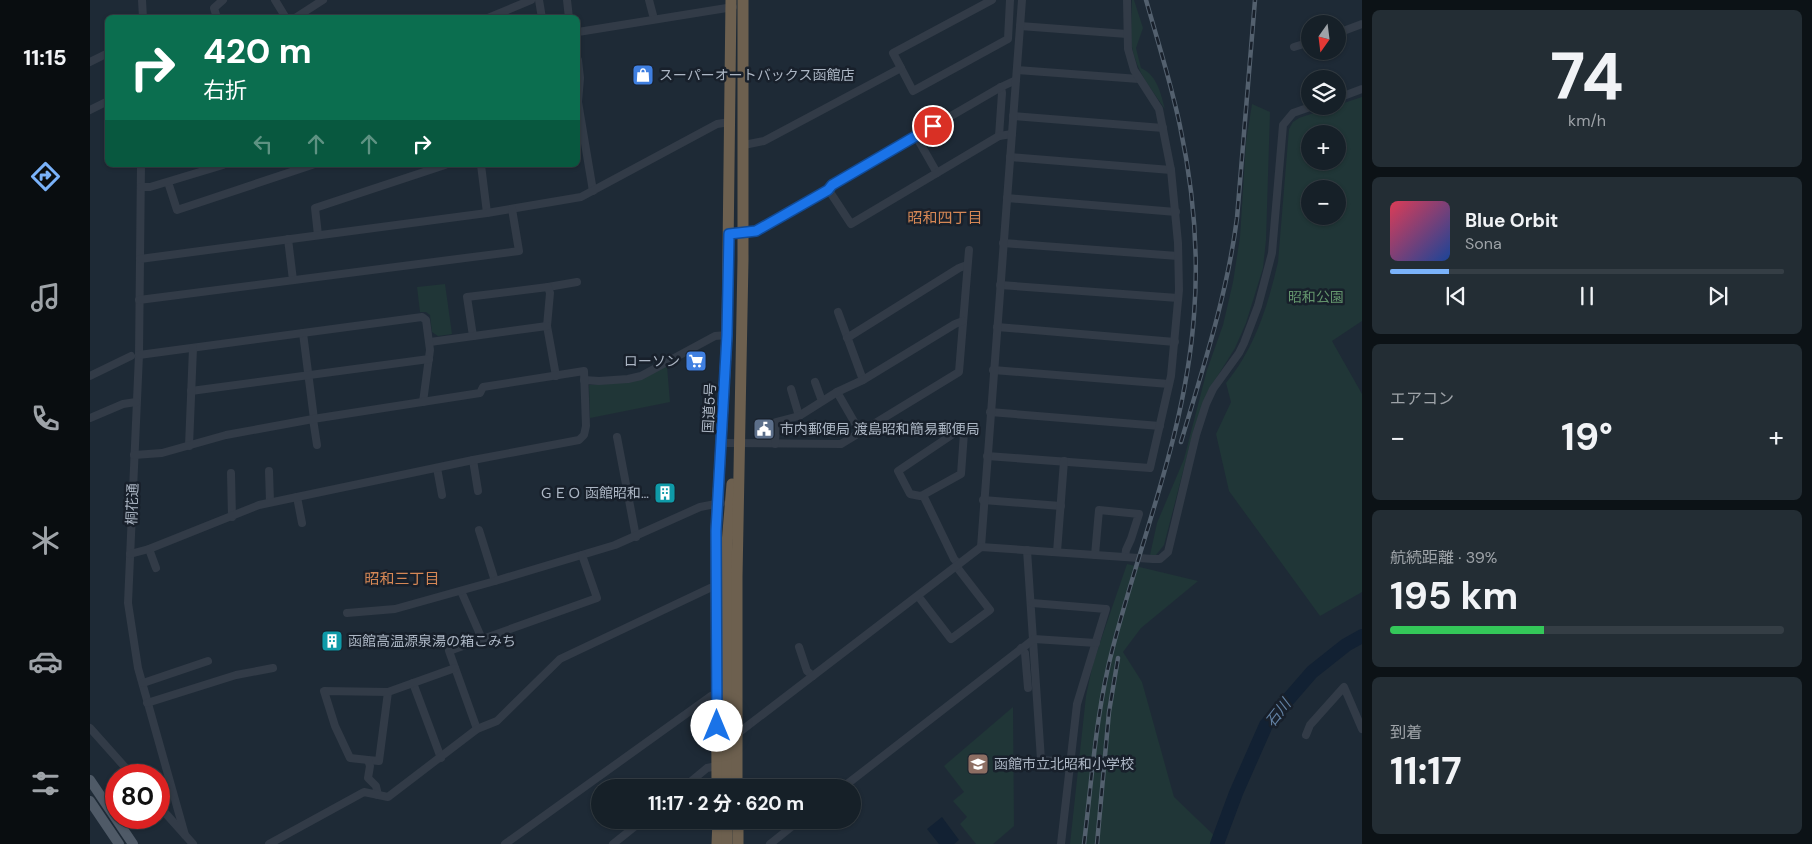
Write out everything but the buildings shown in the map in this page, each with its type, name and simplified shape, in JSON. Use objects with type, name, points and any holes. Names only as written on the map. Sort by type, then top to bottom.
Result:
[{"type":"highway","name":"国道5号","points":[[724,504],[722,443],[727,335],[731,3]]},
{"type":"highway","points":[[717,779],[727,586],[740,443],[743,321],[743,3]]},
{"type":"highway","points":[[727,779],[727,544],[724,504],[734,459],[740,443]]},
{"type":"highway","points":[[727,586],[737,779]]},
{"type":"highway","points":[[717,844],[718,829]]},
{"type":"highway","points":[[727,829],[727,844]]},
{"type":"highway","points":[[738,829],[738,844]]},
{"type":"main road","points":[[90,780],[133,844]]},
{"type":"main road","points":[[90,801],[119,844]]},
{"type":"street","points":[[142,0],[143,15]]},
{"type":"street","points":[[216,15],[214,8],[223,0]]},
{"type":"street","points":[[275,0],[284,15]]},
{"type":"street","points":[[300,15],[323,0]]},
{"type":"street","points":[[495,15],[531,0]]},
{"type":"street","points":[[539,0],[542,15]]},
{"type":"street","points":[[567,0],[570,15]]},
{"type":"street","points":[[649,0],[654,19]]},
{"type":"street","points":[[992,0],[893,53],[913,91],[1008,39],[1019,30],[1127,34]]},
{"type":"street","points":[[1008,39],[1010,0]]},
{"type":"street","points":[[980,547],[1022,0]]},
{"type":"street","points":[[987,456],[1150,468],[1169,384],[1175,342],[1178,298],[1176,212],[1171,170],[1159,109],[1134,70],[1128,49],[1127,0]]},
{"type":"street","points":[[580,32],[731,3],[743,3]]},
{"type":"street","points":[[1346,29],[1362,24]]},
{"type":"street","points":[[1294,47],[1301,45]]},
{"type":"street","points":[[90,62],[105,54]]},
{"type":"street","points":[[744,145],[764,141],[901,68]]},
{"type":"street","points":[[1016,70],[1139,79]]},
{"type":"street","points":[[729,234],[756,231],[828,190],[832,185],[916,136],[1016,80]]},
{"type":"street","points":[[1000,136],[1001,87]]},
{"type":"street","points":[[1346,95],[1362,89]]},
{"type":"street","points":[[90,110],[105,102]]},
{"type":"street","points":[[736,734],[980,547],[1160,559],[1168,552],[1196,435],[1206,404],[1213,389],[1244,343],[1267,276],[1272,253],[1284,125],[1293,113],[1301,110]]},
{"type":"street","points":[[1013,116],[1163,128]]},
{"type":"street","points":[[140,259],[487,213],[581,198],[717,124],[730,122]]},
{"type":"street","points":[[580,129],[581,142],[592,191]]},
{"type":"street","points":[[828,190],[851,224],[1000,136],[1012,134]]},
{"type":"street","points":[[916,136],[937,173]]},
{"type":"street","points":[[1010,157],[1171,170]]},
{"type":"street","name":"桐花通","points":[[141,167],[139,300],[135,356],[136,402],[128,603],[138,668],[185,835]]},
{"type":"street","points":[[141,187],[150,187],[217,167]]},
{"type":"street","points":[[168,182],[177,210],[306,167]]},
{"type":"street","points":[[318,235],[315,208],[439,167]]},
{"type":"street","points":[[481,167],[487,213]]},
{"type":"street","points":[[1007,198],[1176,212]]},
{"type":"street","points":[[139,300],[519,251],[512,209]]},
{"type":"street","points":[[288,239],[293,280]]},
{"type":"street","points":[[1003,243],[1178,256]]},
{"type":"street","points":[[722,443],[841,444],[959,372],[969,250]]},
{"type":"street","points":[[847,338],[959,268],[967,265]]},
{"type":"street","points":[[473,336],[467,298],[577,282]]},
{"type":"street","points":[[1000,285],[1178,298]]},
{"type":"street","points":[[548,287],[550,293],[547,326],[556,376]]},
{"type":"street","points":[[838,312],[863,380]]},
{"type":"street","points":[[90,376],[135,356],[422,317],[426,320],[430,342],[423,402]]},
{"type":"street","points":[[775,444],[776,422],[799,416],[837,392],[863,380],[963,321]]},
{"type":"street","points":[[430,342],[547,326]]},
{"type":"street","points":[[997,327],[1175,342]]},
{"type":"street","points":[[303,333],[317,445]]},
{"type":"street","points":[[584,380],[599,381],[635,378],[715,336],[727,335]]},
{"type":"street","points":[[189,446],[193,348]]},
{"type":"street","points":[[191,391],[429,359]]},
{"type":"street","points":[[993,370],[1169,384]]},
{"type":"street","points":[[130,554],[149,549],[270,502],[582,438],[586,426],[584,371],[483,387],[480,393],[226,435],[162,453],[134,456]]},
{"type":"street","points":[[815,382],[822,401]]},
{"type":"street","points":[[790,389],[799,416]]},
{"type":"street","points":[[837,392],[860,432]]},
{"type":"street","points":[[90,418],[123,404],[136,402]]},
{"type":"street","points":[[990,412],[1160,426]]},
{"type":"street","points":[[959,430],[964,433],[960,474],[923,494],[920,496],[910,494],[898,471],[959,430]]},
{"type":"street","points":[[618,437],[636,537]]},
{"type":"street","points":[[473,460],[478,491]]},
{"type":"street","points":[[1057,552],[1064,461]]},
{"type":"street","points":[[437,468],[442,495]]},
{"type":"street","points":[[269,470],[270,502]]},
{"type":"street","points":[[231,473],[232,517]]},
{"type":"street","points":[[918,596],[951,639],[990,610],[954,559],[923,494]]},
{"type":"street","points":[[297,497],[302,523]]},
{"type":"street","points":[[983,500],[1061,506]]},
{"type":"street","points":[[347,613],[395,609],[461,591],[616,545],[700,507],[724,504]]},
{"type":"street","points":[[1095,555],[1098,510],[1138,514],[1125,557]]},
{"type":"street","points":[[479,530],[495,581]]},
{"type":"street","points":[[149,549],[156,568]]},
{"type":"street","points":[[1027,550],[1041,760],[1071,762]]},
{"type":"street","points":[[477,729],[449,651],[597,598],[582,555]]},
{"type":"street","points":[[268,844],[364,792],[388,797],[477,729],[497,721],[560,659],[710,588],[727,586]]},
{"type":"street","points":[[461,591],[482,639]]},
{"type":"street","points":[[1032,603],[1106,609],[1077,704],[1061,844]]},
{"type":"street","points":[[854,779],[1034,639],[1096,643]]},
{"type":"street","points":[[799,647],[807,671],[812,676]]},
{"type":"street","points":[[1021,648],[1025,653],[1028,688]]},
{"type":"street","points":[[143,683],[208,661]]},
{"type":"street","points":[[148,703],[236,675],[273,668]]},
{"type":"street","points":[[388,692],[379,761],[350,758],[335,726],[324,691],[388,692],[455,668]]},
{"type":"street","points":[[413,683],[441,758]]},
{"type":"street","points":[[1306,735],[1310,725],[1344,687],[1362,729]]},
{"type":"street","points":[[504,844],[711,696]]},
{"type":"street","points":[[90,728],[122,764]]},
{"type":"street","points":[[368,760],[370,766],[368,778],[376,786],[378,795]]},
{"type":"street","points":[[694,779],[707,768],[717,766]]},
{"type":"street","points":[[170,818],[193,844]]},
{"type":"street","points":[[613,844],[632,829]]},
{"type":"street","points":[[770,844],[789,829]]},
{"type":"green space","points":[[1132,0],[1134,0],[1143,28],[1136,48],[1141,68],[1155,80],[1165,109],[1145,80],[1134,56],[1131,35]]},
{"type":"green space","name":"昭和公園","points":[[1362,97],[1362,321],[1332,341],[1362,394],[1362,592],[1320,616],[1229,491],[1216,434],[1231,402],[1226,383],[1253,341],[1265,310],[1278,262],[1289,129],[1293,122],[1308,115],[1346,115],[1346,102]]},
{"type":"green space","points":[[1252,104],[1270,112],[1266,240],[1263,268],[1246,323],[1235,348],[1207,393],[1194,429],[1164,545],[1156,555],[1150,555],[1157,523],[1184,459],[1207,370],[1223,325],[1233,282],[1240,237],[1246,142]]},
{"type":"green space","points":[[445,284],[452,334],[438,336],[432,332],[430,315],[426,312],[420,312],[417,287]]},
{"type":"green space","points":[[667,366],[670,402],[590,418],[589,385],[629,382]]},
{"type":"green space","points":[[1127,564],[1198,581],[1141,628],[1123,652],[1142,682],[1174,797],[1223,844],[1070,844],[1086,696],[1093,663]]},
{"type":"green space","points":[[1013,707],[1014,826],[993,844],[976,844],[960,824],[967,817],[953,801],[964,792],[944,766]]},
{"type":"water","points":[[942,817],[959,840],[954,844],[939,844],[927,829]]},
{"type":"waterway","name":"石川","points":[[1217,844],[1236,793],[1266,725],[1312,672],[1346,645],[1362,636]]},
{"type":"railway","points":[[1084,844],[1095,745],[1107,671],[1124,606],[1173,441],[1182,400],[1194,315],[1196,267],[1194,220],[1188,172],[1173,94],[1146,0]]},
{"type":"railway","points":[[1181,442],[1214,331],[1233,247],[1255,0]]},
{"type":"railway","points":[[1097,844],[1109,712],[1118,658]]},
{"type":"place","name":"スーパーオートバックス函館店","points":[[643,75]]},
{"type":"place","name":"ローソン","points":[[696,361]]},
{"type":"place","name":"市内郵便局 渡島昭和簡易郵便局","points":[[764,429]]},
{"type":"place","name":"ＧＥＯ 函館昭和…","points":[[665,493]]},
{"type":"place","name":"函館高温源泉湯の箱こみち","points":[[332,641]]},
{"type":"place","name":"函館市立北昭和小学校","points":[[978,764]]},
{"type":"district","name":"昭和四丁目","points":[[945,218]]},
{"type":"district","name":"昭和三丁目","points":[[402,579]]},
{"type":"route","points":[[717,726],[716,531],[727,335],[729,234],[756,231],[933,126]]}]
